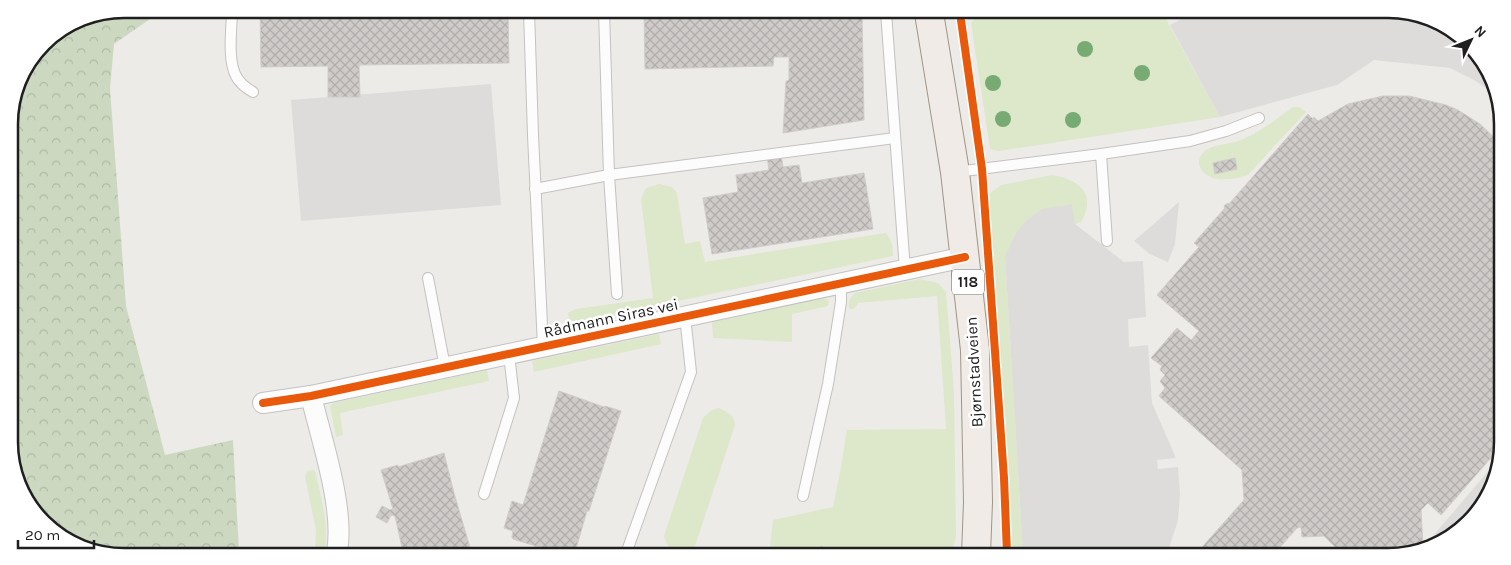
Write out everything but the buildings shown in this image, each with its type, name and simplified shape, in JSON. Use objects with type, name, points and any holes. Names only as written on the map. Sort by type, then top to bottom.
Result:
[{"type":"main road","name":"Bjørnstadveien","points":[[930,18],[955,172],[975,350],[978,502],[976,547]]},
{"type":"street","name":"Rådmann Siras vei","points":[[263,403],[310,396],[965,257]]},
{"type":"street","points":[[310,396],[336,502],[339,540],[338,548]]},
{"type":"lane","points":[[232,18],[231,54],[235,76],[242,85],[253,92]]},
{"type":"lane","points":[[529,18],[543,346]]},
{"type":"lane","points":[[604,18],[609,175],[617,294]]},
{"type":"lane","points":[[886,18],[905,270]]},
{"type":"lane","points":[[955,172],[1190,141],[1226,131],[1259,118]]},
{"type":"lane","points":[[535,189],[609,175],[895,138]]},
{"type":"lane","points":[[1101,154],[1107,241]]},
{"type":"lane","points":[[428,278],[445,367]]},
{"type":"lane","points":[[803,496],[828,384],[841,302],[841,283]]},
{"type":"lane","points":[[628,548],[691,372],[685,316]]},
{"type":"lane","points":[[484,494],[514,398],[509,354]]},
{"type":"green space","points":[[117,18],[151,18],[114,44],[110,88],[126,306],[165,455],[233,440],[239,548],[124,548],[89,542],[65,530],[44,511],[35,500],[23,476],[18,448],[18,110],[28,77],[39,59],[65,35],[96,21]]},
{"type":"green space","points":[[976,18],[1165,18],[1220,117],[999,151],[990,149],[971,23]]},
{"type":"green space","points":[[1293,107],[1299,107],[1306,112],[1249,174],[1239,178],[1222,179],[1214,178],[1202,171],[1199,163],[1200,158],[1209,148],[1238,141],[1252,135]]},
{"type":"green space","points":[[1052,175],[1062,177],[1071,180],[1083,190],[1087,204],[1081,222],[1005,256],[1023,547],[1012,547],[989,194],[1001,185]]},
{"type":"green space","points":[[659,184],[672,187],[677,193],[685,244],[700,241],[705,262],[886,233],[892,244],[893,256],[578,322],[569,320],[568,313],[576,309],[653,298],[641,199],[646,188]]},
{"type":"green space","points":[[920,279],[938,283],[946,292],[954,392],[956,536],[953,547],[769,547],[773,520],[833,507],[847,430],[946,429],[937,296],[858,303],[854,309],[849,309],[850,300],[855,293]]},
{"type":"green space","points":[[824,298],[829,301],[828,306],[792,314],[792,342],[713,338],[712,322]]},
{"type":"green space","points":[[659,334],[661,344],[534,372],[532,361]]},
{"type":"green space","points":[[487,370],[489,381],[340,413],[343,435],[336,437],[330,406],[333,403]]},
{"type":"green space","points":[[719,408],[725,411],[730,414],[735,425],[695,546],[670,548],[664,536],[703,418],[710,411]]},
{"type":"green space","points":[[307,471],[315,471],[324,511],[325,548],[315,548],[316,530],[305,477]]},
{"type":"shaded area","points":[[1183,18],[1394,18],[1422,23],[1446,35],[1446,65],[1476,65],[1488,89],[1450,68],[1374,60],[1337,85],[1220,117],[1170,25]]},
{"type":"shaded area","points":[[491,84],[501,205],[301,221],[291,100]]},
{"type":"shaded area","points":[[1179,202],[1175,244],[1168,262],[1150,254],[1134,241]]},
{"type":"shaded area","points":[[1072,204],[1075,224],[1124,262],[1143,261],[1146,317],[1128,319],[1129,347],[1148,345],[1152,403],[1176,458],[1157,460],[1158,469],[1178,467],[1180,494],[1178,520],[1169,547],[1023,547],[1005,256],[1016,233],[1026,221],[1042,209]]},
{"type":"shaded area","points":[[1489,470],[1483,488],[1467,511],[1452,526],[1433,536]]},
{"type":"cycle path","points":[[961,18],[982,169],[1004,478],[1007,547]]},
{"type":"cycle path","points":[[263,403],[311,396],[965,257]]}]
